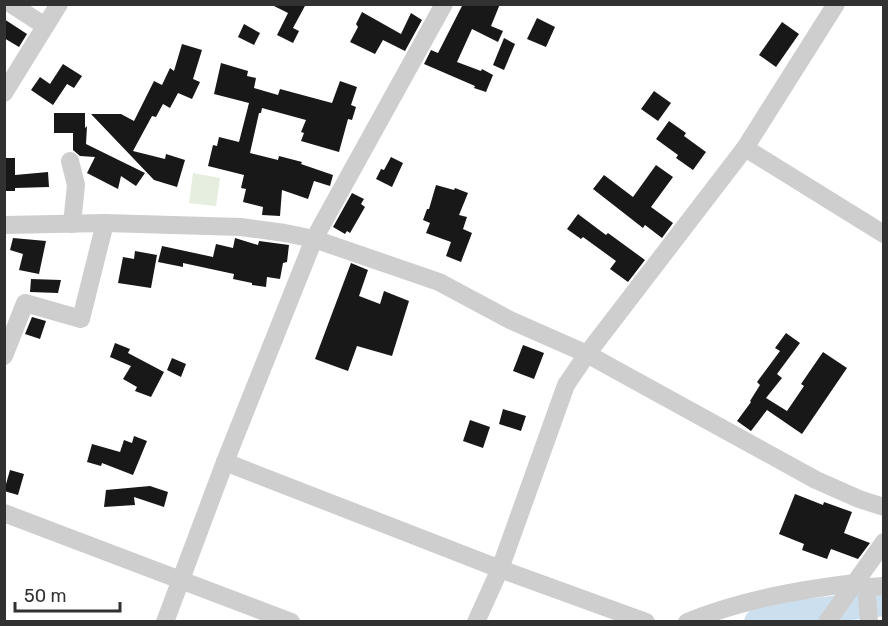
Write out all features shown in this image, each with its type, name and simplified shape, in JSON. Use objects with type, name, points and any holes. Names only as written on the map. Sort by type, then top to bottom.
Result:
[{"type":"street","points":[[11,4],[45,26]]},
{"type":"street","points":[[4,93],[59,4]]},
{"type":"street","points":[[165,621],[225,462],[314,239],[444,4]]},
{"type":"street","points":[[476,621],[500,569],[566,385],[587,354],[745,148],[836,4]]},
{"type":"street","points":[[745,148],[884,234]]},
{"type":"street","points":[[70,161],[76,185],[72,224]]},
{"type":"street","points":[[4,356],[25,303],[81,319],[105,223]]},
{"type":"street","points":[[4,225],[105,223],[241,227],[314,239],[439,282],[510,320],[587,354],[816,480],[884,507]]},
{"type":"street","points":[[225,462],[500,569],[646,621]]},
{"type":"street","points":[[4,513],[291,621]]},
{"type":"street","points":[[862,601],[884,542]]},
{"type":"street","points":[[827,621],[862,601],[869,587],[884,586]]},
{"type":"street","points":[[687,621],[714,611],[798,591],[862,601]]},
{"type":"green space","points":[[193,173],[220,178],[216,206],[189,203]]},
{"type":"building","points":[[270,4],[306,4],[293,28],[299,31],[293,43],[277,35],[288,13]]},
{"type":"building","points":[[463,4],[500,4],[491,26],[503,31],[498,42],[472,29],[457,62],[481,71],[482,69],[493,75],[486,92],[424,64],[431,50],[438,53]]},
{"type":"building","points":[[362,12],[401,34],[411,13],[422,20],[405,51],[383,40],[375,54],[350,42],[358,27],[356,24]]},
{"type":"building","points":[[537,18],[555,27],[546,47],[527,39]]},
{"type":"building","points":[[4,19],[27,34],[19,47],[4,38]]},
{"type":"building","points":[[782,22],[799,34],[776,67],[759,55]]},
{"type":"building","points":[[244,24],[260,33],[254,45],[238,37]]},
{"type":"building","points":[[504,38],[515,44],[504,70],[493,65]]},
{"type":"building","points":[[182,44],[202,50],[193,79],[200,82],[192,99],[178,93],[170,108],[163,104],[156,117],[152,116],[133,151],[165,159],[166,154],[185,160],[177,187],[154,180],[91,114],[121,114],[134,121],[154,81],[162,85],[170,68],[174,71]]},
{"type":"building","points":[[221,63],[248,71],[247,76],[256,78],[254,88],[278,95],[280,89],[332,103],[340,81],[357,87],[351,105],[356,107],[352,120],[348,119],[339,152],[301,141],[304,133],[301,132],[306,120],[262,108],[259,113],[250,153],[278,160],[279,156],[302,162],[301,164],[333,175],[330,186],[314,181],[308,199],[282,190],[280,216],[262,215],[263,207],[243,202],[246,189],[241,188],[244,175],[208,166],[213,145],[217,146],[219,137],[239,142],[249,103],[214,94]]},
{"type":"building","points":[[63,64],[82,76],[74,88],[67,84],[53,105],[31,90],[40,77],[50,84]]},
{"type":"building","points":[[654,91],[671,103],[658,121],[641,109]]},
{"type":"building","points":[[54,113],[85,113],[86,144],[145,173],[136,186],[121,176],[118,189],[87,173],[95,157],[80,156],[73,150],[73,133],[54,133]]},
{"type":"building","points":[[669,121],[686,133],[684,136],[706,152],[693,170],[676,158],[678,155],[656,139]]},
{"type":"building","points":[[391,157],[403,163],[392,187],[376,179]]},
{"type":"building","points":[[4,158],[15,158],[15,175],[48,172],[49,187],[15,188],[15,191],[4,191]]},
{"type":"building","points":[[656,165],[673,177],[651,207],[673,223],[662,238],[645,225],[643,228],[593,189],[604,175],[633,197]]},
{"type":"building","points":[[436,185],[468,193],[459,215],[467,217],[463,229],[472,233],[461,262],[446,256],[451,242],[426,233],[430,223],[423,220]]},
{"type":"building","points":[[352,193],[364,199],[361,204],[365,207],[350,233],[347,231],[345,234],[333,227]]},
{"type":"building","points":[[578,214],[645,260],[628,282],[610,269],[616,261],[583,237],[581,239],[567,229]]},
{"type":"building","points":[[13,238],[46,241],[39,274],[19,270],[23,254],[10,250]]},
{"type":"building","points":[[235,238],[258,245],[259,241],[289,245],[287,262],[283,263],[280,279],[267,277],[266,287],[233,279],[234,274],[183,263],[183,267],[158,262],[162,246],[213,257],[216,244],[233,248]]},
{"type":"building","points":[[135,251],[157,255],[151,288],[118,283],[123,257],[134,259]]},
{"type":"building","points":[[351,263],[368,270],[359,296],[380,304],[384,291],[409,301],[392,356],[357,346],[348,371],[315,359]]},
{"type":"building","points":[[31,279],[61,280],[58,293],[30,292]]},
{"type":"building","points":[[32,317],[46,321],[40,339],[25,334]]},
{"type":"building","points":[[786,333],[800,343],[777,374],[782,378],[766,398],[787,411],[804,386],[801,384],[823,352],[847,368],[802,434],[767,410],[751,431],[737,421],[760,385],[757,382],[780,351],[775,348]]},
{"type":"building","points":[[115,343],[130,349],[128,353],[164,372],[151,397],[135,391],[137,387],[123,379],[131,366],[110,357]]},
{"type":"building","points":[[523,345],[544,353],[534,379],[513,371]]},
{"type":"building","points":[[172,358],[186,364],[181,377],[167,370]]},
{"type":"building","points":[[503,409],[526,416],[521,431],[499,424]]},
{"type":"building","points":[[470,420],[490,427],[483,448],[463,441]]},
{"type":"building","points":[[134,436],[147,441],[133,475],[102,463],[101,466],[87,462],[92,444],[120,452],[124,440],[132,443]]},
{"type":"building","points":[[10,470],[24,474],[18,495],[4,491]]},
{"type":"building","points":[[150,486],[168,492],[164,507],[134,497],[135,505],[104,507],[106,490]]},
{"type":"building","points":[[795,494],[823,505],[824,502],[852,512],[844,533],[870,543],[858,559],[831,549],[827,559],[802,550],[804,544],[779,534]]},
{"type":"waterway","points":[[757,622],[799,613],[884,603]]}]
